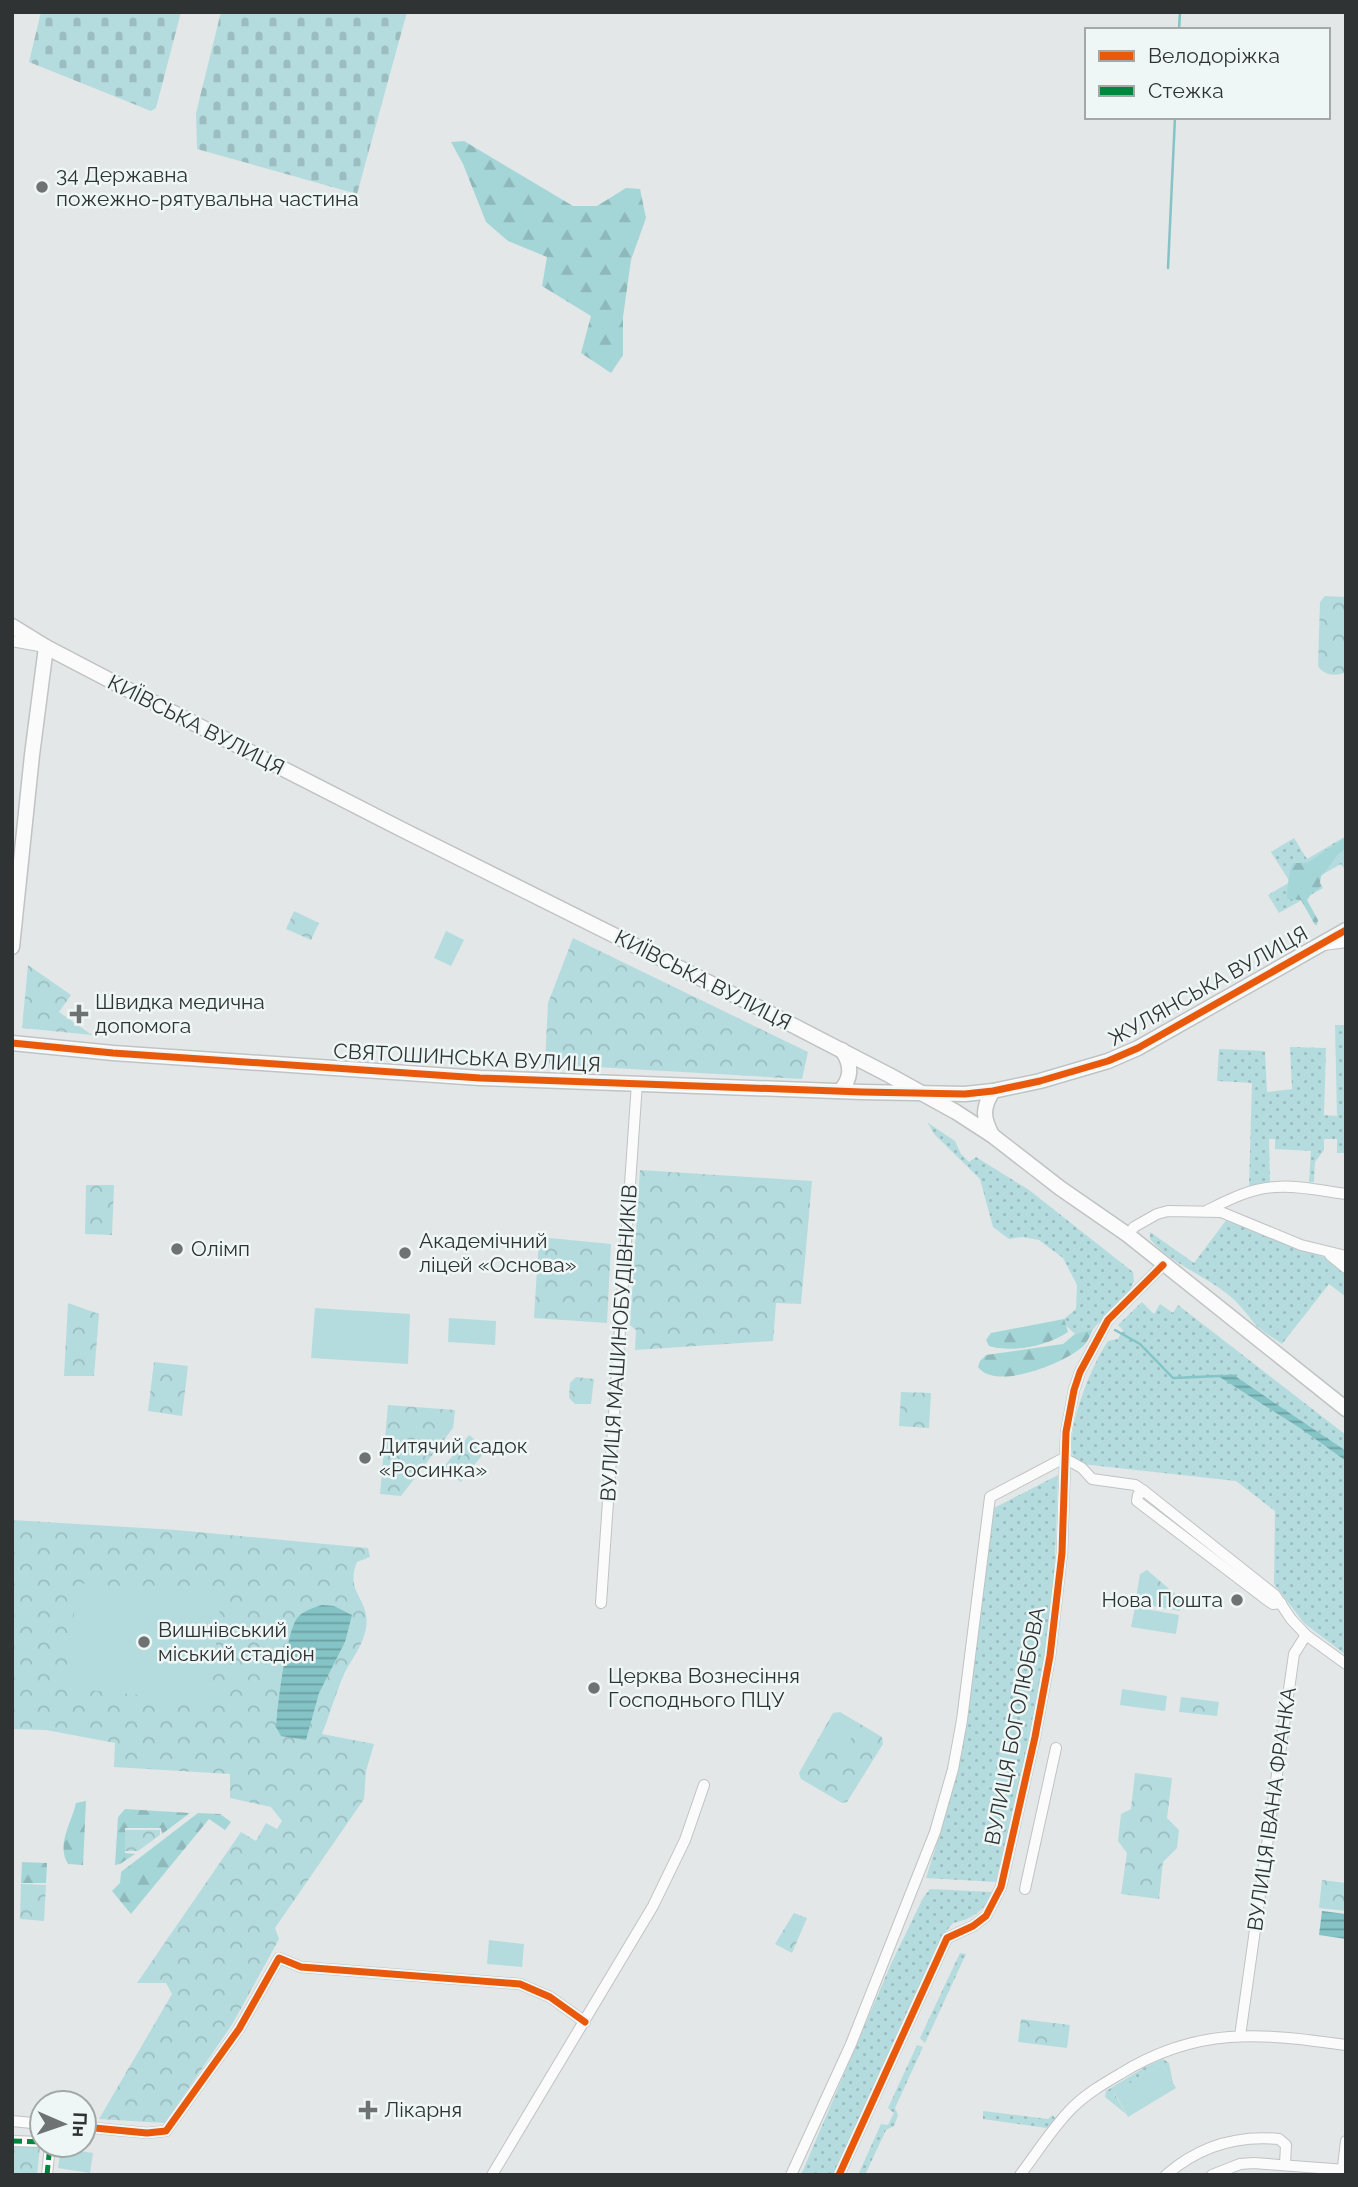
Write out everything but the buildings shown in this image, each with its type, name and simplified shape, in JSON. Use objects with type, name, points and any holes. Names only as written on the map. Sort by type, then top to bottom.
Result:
[{"type":"street","name":"КИЇВСЬКА ВУЛИЦЯ","points":[[12,626],[46,647],[384,821],[842,1050],[921,1093],[993,1136],[1128,1236],[1346,1409]]},
{"type":"street","points":[[12,641],[46,647],[12,947]]},
{"type":"street","name":"ЖУЛЯНСЬКА ВУЛИЦЯ","points":[[921,1093],[965,1094],[993,1091],[1040,1081],[1108,1061],[1139,1048],[1346,930]]},
{"type":"street","points":[[1317,947],[1346,942]]},
{"type":"street","name":"СВЯТОШИНСЬКА ВУЛИЦЯ","points":[[12,1043],[400,1074],[921,1093]]},
{"type":"street","points":[[840,1091],[850,1075],[850,1067],[842,1050]]},
{"type":"street","name":"ВУЛИЦЯ МАШИНОБУДІВНИКІВ","points":[[601,1603],[637,1083]]},
{"type":"street","points":[[993,1091],[984,1110],[985,1122],[993,1136]]},
{"type":"street","points":[[1204,1212],[1236,1197],[1272,1187],[1346,1194]]},
{"type":"street","points":[[1128,1236],[1135,1227],[1168,1211],[1221,1212],[1301,1245],[1346,1256]]},
{"type":"street","points":[[1327,1253],[1346,1268]]},
{"type":"street","name":"ВУЛИЦЯ БОГОЛЮБОВА","points":[[839,2175],[947,1938],[973,1926],[986,1916],[1000,1887],[1035,1737],[1050,1656],[1062,1553],[1064,1458],[1069,1407],[1080,1372],[1108,1320],[1163,1265]]},
{"type":"street","points":[[791,2175],[851,2044],[935,1832],[953,1769],[961,1726],[990,1497],[1064,1458],[1082,1468],[1092,1479],[1135,1485],[1144,1491],[1138,1495],[1137,1501],[1267,1600],[1273,1604],[1281,1603],[1306,1635],[1346,1664]]},
{"type":"street","name":"ВУЛИЦЯ ІВАНА ФРАНКА","points":[[1240,2036],[1294,1654],[1306,1635]]},
{"type":"street","points":[[1025,1889],[1056,1748]]},
{"type":"street","points":[[492,2175],[661,1891],[685,1840],[704,1785]]},
{"type":"street","points":[[98,2128],[147,2133],[166,2131],[239,2029],[279,1958],[302,1967],[520,1984],[550,1997],[585,2022]]},
{"type":"street","points":[[1020,2175],[1070,2110],[1092,2091],[1151,2055],[1168,2048],[1188,2042],[1240,2036],[1290,2037],[1346,2045]]},
{"type":"street","points":[[1166,2175],[1185,2160],[1225,2142],[1279,2138],[1286,2145],[1286,2164]]},
{"type":"street","points":[[1212,2175],[1240,2164],[1286,2164],[1343,2172],[1346,2141]]},
{"type":"green space","points":[[41,12],[181,12],[156,108],[151,111],[29,62]]},
{"type":"green space","points":[[221,12],[407,12],[357,194],[197,149],[196,113]]},
{"type":"green space","points":[[464,141],[573,206],[597,206],[626,188],[640,189],[646,218],[631,260],[623,317],[623,355],[611,373],[581,353],[591,316],[542,286],[547,257],[508,241],[486,222],[463,164],[451,142]]},
{"type":"green space","points":[[1325,596],[1346,597],[1346,672],[1338,674],[1326,673],[1318,666],[1320,602]]},
{"type":"green space","points":[[1346,836],[1346,872],[1341,864],[1318,877],[1323,888],[1279,913],[1268,895],[1290,882],[1271,852],[1294,838],[1307,859]]},
{"type":"green space","points":[[1346,837],[1346,848],[1321,876],[1319,889],[1307,900],[1318,920],[1315,925],[1301,900],[1287,899],[1288,880],[1293,863],[1307,863]]},
{"type":"green space","points":[[294,911],[319,923],[311,940],[286,929]]},
{"type":"green space","points":[[446,931],[464,940],[451,966],[434,958]]},
{"type":"green space","points":[[573,938],[808,1052],[802,1079],[545,1064],[548,1003]]},
{"type":"green space","points":[[28,965],[71,995],[59,1012],[92,1035],[22,1028]]},
{"type":"green space","points":[[1335,1025],[1346,1025],[1346,1153],[1337,1153],[1337,1139],[1324,1139],[1324,1150],[1315,1162],[1314,1182],[1309,1182],[1311,1151],[1275,1149],[1275,1139],[1269,1139],[1270,1182],[1249,1188],[1252,1083],[1217,1081],[1219,1049],[1265,1051],[1267,1092],[1292,1089],[1290,1047],[1326,1048],[1324,1115],[1337,1116]]},
{"type":"green space","points":[[928,1123],[955,1141],[961,1154],[969,1162],[976,1157],[1029,1190],[1133,1272],[1134,1281],[1130,1290],[1093,1329],[1075,1334],[1063,1323],[1076,1309],[1077,1285],[1063,1258],[1039,1240],[1022,1237],[1009,1239],[993,1227],[980,1179],[934,1134]]},
{"type":"green space","points":[[640,1170],[812,1181],[801,1304],[776,1303],[773,1341],[635,1350],[636,1330],[630,1325]]},
{"type":"green space","points":[[86,1185],[114,1185],[112,1235],[85,1234]]},
{"type":"green space","points":[[1227,1219],[1326,1258],[1346,1275],[1346,1297],[1329,1284],[1282,1344],[1258,1327],[1226,1293],[1167,1255],[1150,1239],[1150,1232],[1194,1263]]},
{"type":"green space","points":[[539,1237],[611,1244],[607,1323],[534,1318]]},
{"type":"green space","points":[[1142,1302],[1154,1314],[1160,1304],[1173,1313],[1178,1305],[1346,1435],[1346,1655],[1304,1623],[1274,1584],[1275,1511],[1236,1481],[1082,1464],[1074,1460],[1072,1433],[1087,1382],[1108,1341],[1118,1339],[1123,1330],[1118,1325]]},
{"type":"green space","points":[[68,1303],[99,1314],[94,1376],[64,1376]]},
{"type":"green space","points":[[315,1308],[410,1314],[408,1364],[311,1358]]},
{"type":"green space","points":[[449,1318],[496,1321],[495,1345],[448,1342]]},
{"type":"green space","points":[[1064,1319],[1068,1332],[1041,1344],[1009,1349],[989,1346],[986,1340],[991,1333]]},
{"type":"green space","points":[[1093,1329],[1081,1348],[1045,1367],[1013,1376],[999,1376],[987,1374],[978,1367],[986,1355],[1063,1344],[1075,1334]]},
{"type":"green space","points":[[154,1362],[188,1366],[182,1416],[148,1411]]},
{"type":"green space","points":[[576,1377],[594,1379],[591,1404],[575,1404],[569,1398],[570,1383]]},
{"type":"green space","points":[[901,1392],[931,1393],[929,1428],[899,1426]]},
{"type":"green space","points":[[388,1405],[455,1410],[453,1428],[401,1496],[380,1494]]},
{"type":"green space","points":[[469,1435],[487,1449],[461,1482],[443,1468]]},
{"type":"green space","points":[[1058,1475],[1053,1589],[1045,1657],[1029,1741],[996,1882],[926,1878],[957,1771],[992,1509]]},
{"type":"green space","points":[[12,1520],[176,1530],[368,1548],[370,1557],[357,1562],[354,1573],[355,1589],[367,1618],[365,1634],[345,1672],[322,1734],[374,1744],[366,1771],[364,1799],[275,1928],[279,1939],[233,2023],[165,2123],[99,2119],[172,1994],[166,1983],[137,1983],[241,1832],[256,1841],[266,1823],[277,1829],[282,1821],[271,1807],[230,1798],[230,1774],[114,1767],[115,1743],[46,1730],[12,1729]]},
{"type":"green space","points":[[1147,1570],[1182,1600],[1180,1611],[1135,1603],[1140,1574]]},
{"type":"green space","name":"Вишнівський міський стадіон","points":[[77,1583],[221,1596],[210,1702],[67,1688]]},
{"type":"green space","points":[[1135,1607],[1179,1615],[1176,1634],[1131,1627]]},
{"type":"green space","points":[[1122,1689],[1167,1696],[1165,1711],[1120,1705]]},
{"type":"green space","points":[[1181,1697],[1219,1702],[1217,1716],[1179,1712]]},
{"type":"green space","points":[[840,1712],[882,1737],[883,1744],[847,1802],[842,1803],[801,1779],[799,1773],[833,1713]]},
{"type":"green space","points":[[834,1714],[857,1728],[840,1757],[817,1743]]},
{"type":"green space","points":[[1135,1773],[1172,1778],[1167,1818],[1179,1830],[1177,1848],[1163,1862],[1159,1899],[1121,1894],[1127,1853],[1118,1841],[1121,1814],[1131,1809]]},
{"type":"green space","points":[[86,1801],[83,1865],[68,1864],[64,1849],[66,1833],[76,1803]]},
{"type":"green space","points":[[125,1809],[190,1813],[162,1834],[161,1828],[125,1828],[125,1853],[135,1854],[115,1865],[118,1817]]},
{"type":"green space","points":[[198,1813],[220,1814],[231,1822],[225,1830],[209,1819],[131,1914],[112,1891],[120,1883],[121,1872]]},
{"type":"green space","points":[[125,1830],[160,1830],[160,1835],[138,1851],[125,1851]]},
{"type":"green space","points":[[22,1862],[47,1863],[46,1883],[21,1883]]},
{"type":"green space","points":[[1322,1880],[1346,1883],[1346,1911],[1319,1908]]},
{"type":"green space","points":[[21,1884],[46,1885],[44,1921],[20,1919]]},
{"type":"green space","points":[[930,1889],[993,1892],[977,1913],[953,1923],[943,1935],[834,2175],[801,2175],[891,1964]]},
{"type":"green space","points":[[794,1913],[807,1918],[792,1953],[775,1944]]},
{"type":"green space","points":[[489,1940],[524,1944],[522,1967],[487,1964]]},
{"type":"green space","points":[[960,1953],[966,1954],[925,2043],[920,2038]]},
{"type":"green space","points":[[1021,2019],[1070,2025],[1067,2048],[1018,2042]]},
{"type":"green space","points":[[917,2045],[923,2047],[895,2108],[898,2115],[894,2126],[886,2130],[865,2175],[858,2175],[881,2124],[888,2125],[894,2113],[888,2108]]},
{"type":"green space","points":[[1163,2059],[1169,2063],[1173,2083],[1162,2064],[1114,2093],[1126,2114],[1105,2097],[1106,2091]]},
{"type":"green space","points":[[1162,2064],[1176,2088],[1128,2117],[1114,2092]]},
{"type":"green space","points":[[983,2111],[1048,2119],[1053,2115],[1056,2120],[1047,2128],[983,2119]]},
{"type":"green space","points":[[12,2145],[28,2146],[28,2159],[39,2159],[37,2175],[12,2175]]},
{"type":"green space","points":[[59,2159],[92,2159],[90,2173],[58,2168]]},
{"type":"shaded area","points":[[1232,1374],[1346,1451],[1346,1461],[1218,1376]]},
{"type":"shaded area","points":[[322,1605],[334,1606],[352,1615],[345,1642],[319,1693],[306,1740],[281,1736],[276,1727],[277,1714],[290,1635],[298,1617]]},
{"type":"shaded area","points":[[1322,1911],[1346,1914],[1346,1939],[1319,1935]]},
{"type":"waterway","points":[[1179,28],[1180,12]]},
{"type":"waterway","points":[[1168,268],[1175,119]]},
{"type":"waterway","points":[[1115,1330],[1140,1344],[1173,1378],[1219,1376]]},
{"type":"marked path","points":[[12,2141],[28,2142]]},
{"type":"marked path","points":[[47,2175],[49,2159]]},
{"type":"cycle path","points":[[12,1043],[113,1053],[480,1078],[965,1094],[1040,1081],[1108,1061],[1138,1048],[1346,930]]},
{"type":"cycle path","points":[[839,2175],[947,1938],[973,1926],[986,1916],[1001,1887],[1035,1737],[1050,1656],[1062,1553],[1066,1432],[1074,1390],[1080,1372],[1108,1320],[1163,1265]]},
{"type":"cycle path","points":[[98,2128],[147,2133],[166,2131],[239,2029],[279,1958],[301,1967],[520,1984],[550,1997],[585,2022]]},
{"type":"place","name":"34 Державна пожежно-рятувальна частина","points":[[42,187]]},
{"type":"place","name":"Швидка медична допомога","points":[[79,1014]]},
{"type":"place","name":"Олімп","points":[[177,1249]]},
{"type":"place","name":"Академічний ліцей «Основа»","points":[[405,1253]]},
{"type":"place","name":"Дитячий садок «Росинка»","points":[[365,1458]]},
{"type":"place","name":"Нова Пошта","points":[[1237,1600]]},
{"type":"place","name":"Вишнівський міський стадіон","points":[[144,1642]]},
{"type":"place","name":"Церква Вознесіння Господнього ПЦУ","points":[[594,1688]]},
{"type":"place","name":"Лікарня","points":[[368,2110]]}]
